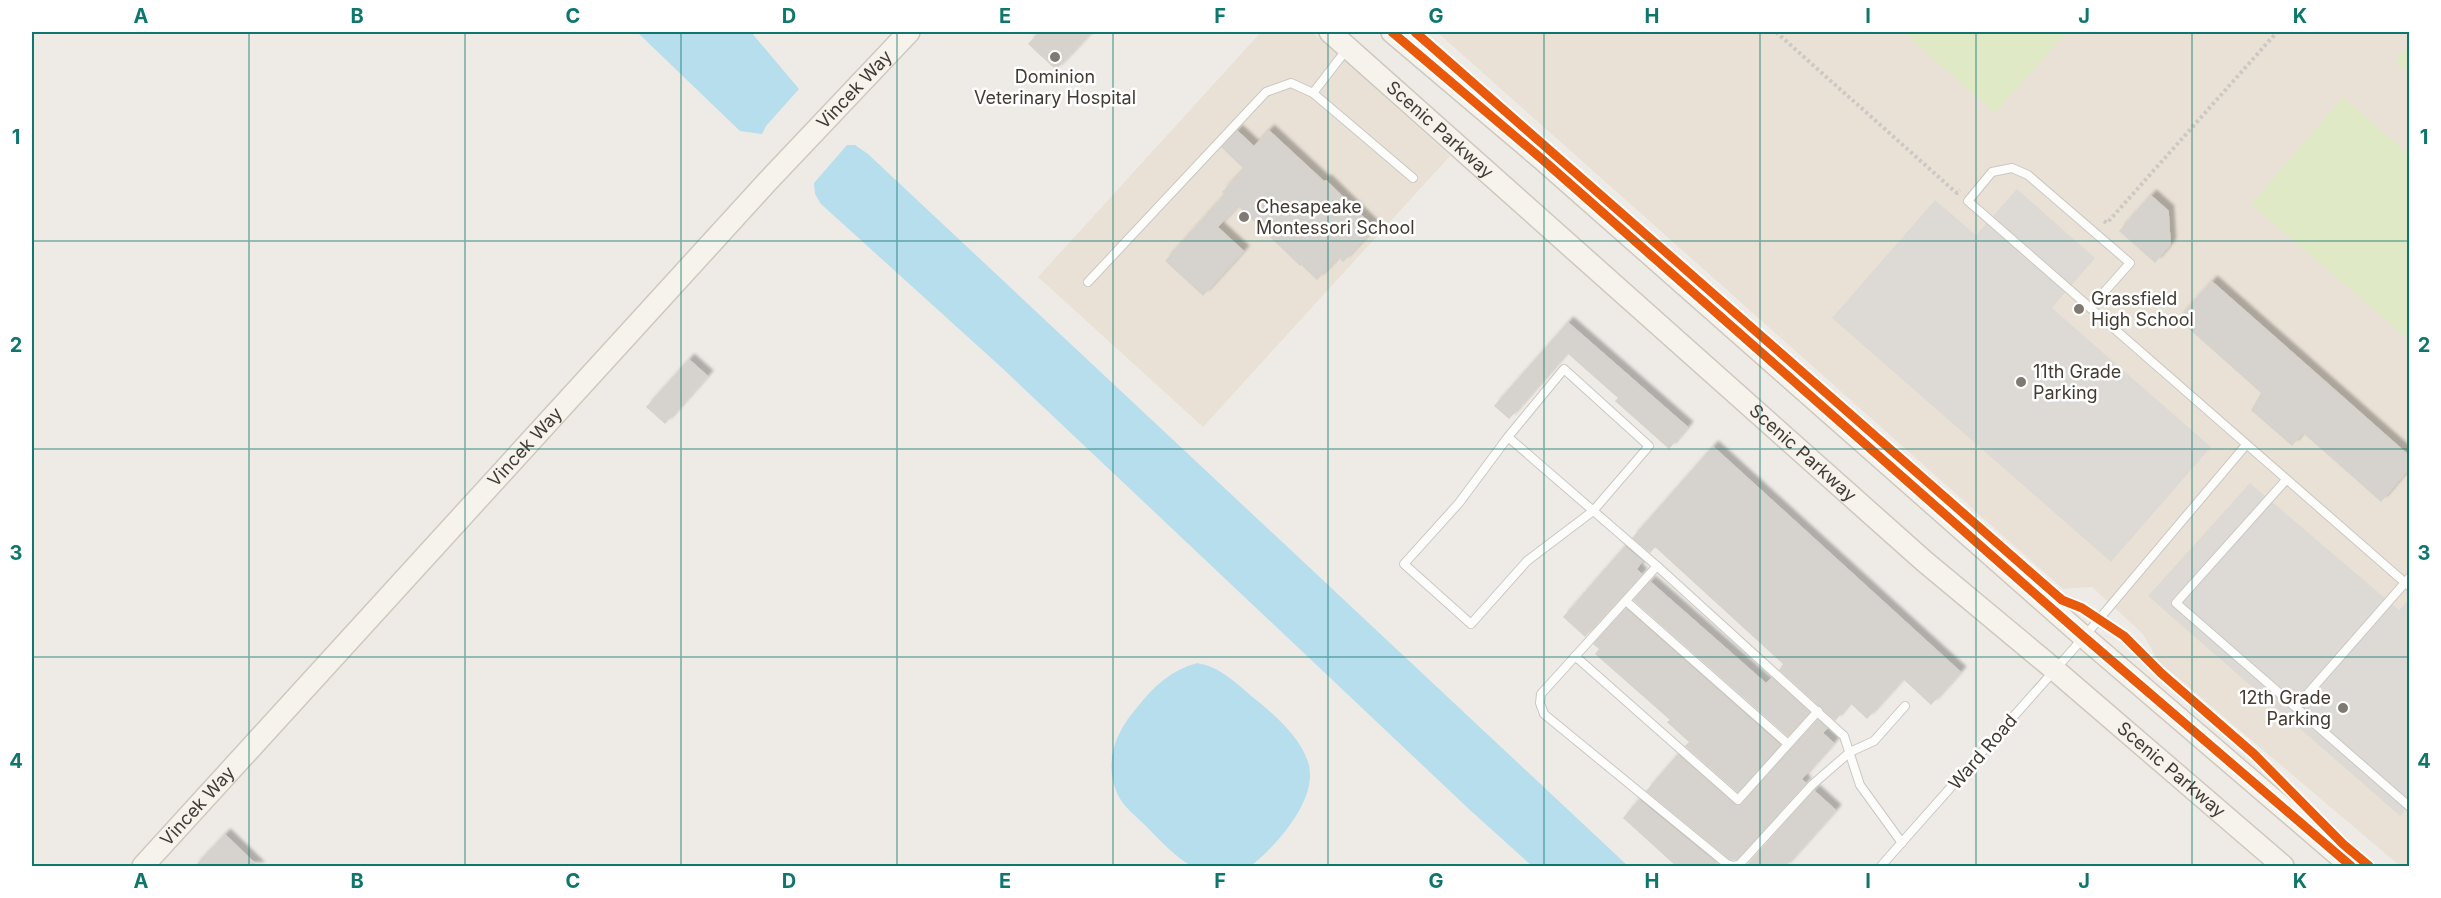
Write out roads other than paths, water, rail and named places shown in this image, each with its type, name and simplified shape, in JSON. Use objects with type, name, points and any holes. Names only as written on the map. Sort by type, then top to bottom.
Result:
[{"type":"street","name":"Vincek Way","points":[[143,867],[767,182],[909,32]]},
{"type":"street","name":"Scenic Parkway","points":[[1330,32],[1924,561],[2055,670],[2283,867]]},
{"type":"street","points":[[1392,32],[1543,160],[2084,637],[2351,867]]},
{"type":"lane","points":[[1313,93],[1348,48]]},
{"type":"lane","points":[[1088,282],[1266,92],[1291,82],[1313,93],[1413,178]]},
{"type":"lane","points":[[2090,308],[2130,263],[2028,175],[2012,168],[1992,172],[1968,201],[2286,480],[2408,582],[2296,707]]},
{"type":"lane","points":[[1564,369],[1649,447],[1593,511],[1527,561],[1471,624],[1404,564],[1459,503],[1508,437],[1564,369]]},
{"type":"lane","points":[[1508,437],[1657,566],[1844,736],[1860,785],[1902,843]]},
{"type":"lane","name":"Ward Road","points":[[1881,867],[2084,637],[2247,445]]},
{"type":"lane","points":[[2286,480],[2176,603],[2409,807]]},
{"type":"lane","points":[[1657,566],[1541,694],[1540,703],[1544,714],[1727,864],[1734,866],[1740,864],[1812,785],[1850,752],[1874,741],[1905,706]]},
{"type":"lane","points":[[1626,601],[1788,744]]},
{"type":"lane","points":[[1575,656],[1738,800],[1818,711]]},
{"type":"water","points":[[637,32],[751,32],[799,89],[766,126],[762,134],[740,131]]},
{"type":"water","points":[[847,145],[855,145],[868,154],[1628,866],[1532,866],[1471,811],[1001,367],[821,204],[815,194],[814,183]]},
{"type":"water","points":[[1197,663],[1214,668],[1228,677],[1271,712],[1293,735],[1308,762],[1310,776],[1308,791],[1302,805],[1283,834],[1251,866],[1191,866],[1179,858],[1126,807],[1119,798],[1113,780],[1111,768],[1114,746],[1131,715],[1151,691],[1165,679]]},
{"type":"place","name":"Dominion Veterinary Hospital","points":[[1055,57]]},
{"type":"place","name":"Chesapeake Montessori School","points":[[1244,217]]},
{"type":"place","name":"Grassfield High School","points":[[2079,309]]},
{"type":"place","name":"11th Grade Parking","points":[[2021,382]]},
{"type":"place","name":"12th Grade Parking","points":[[2343,708]]}]
